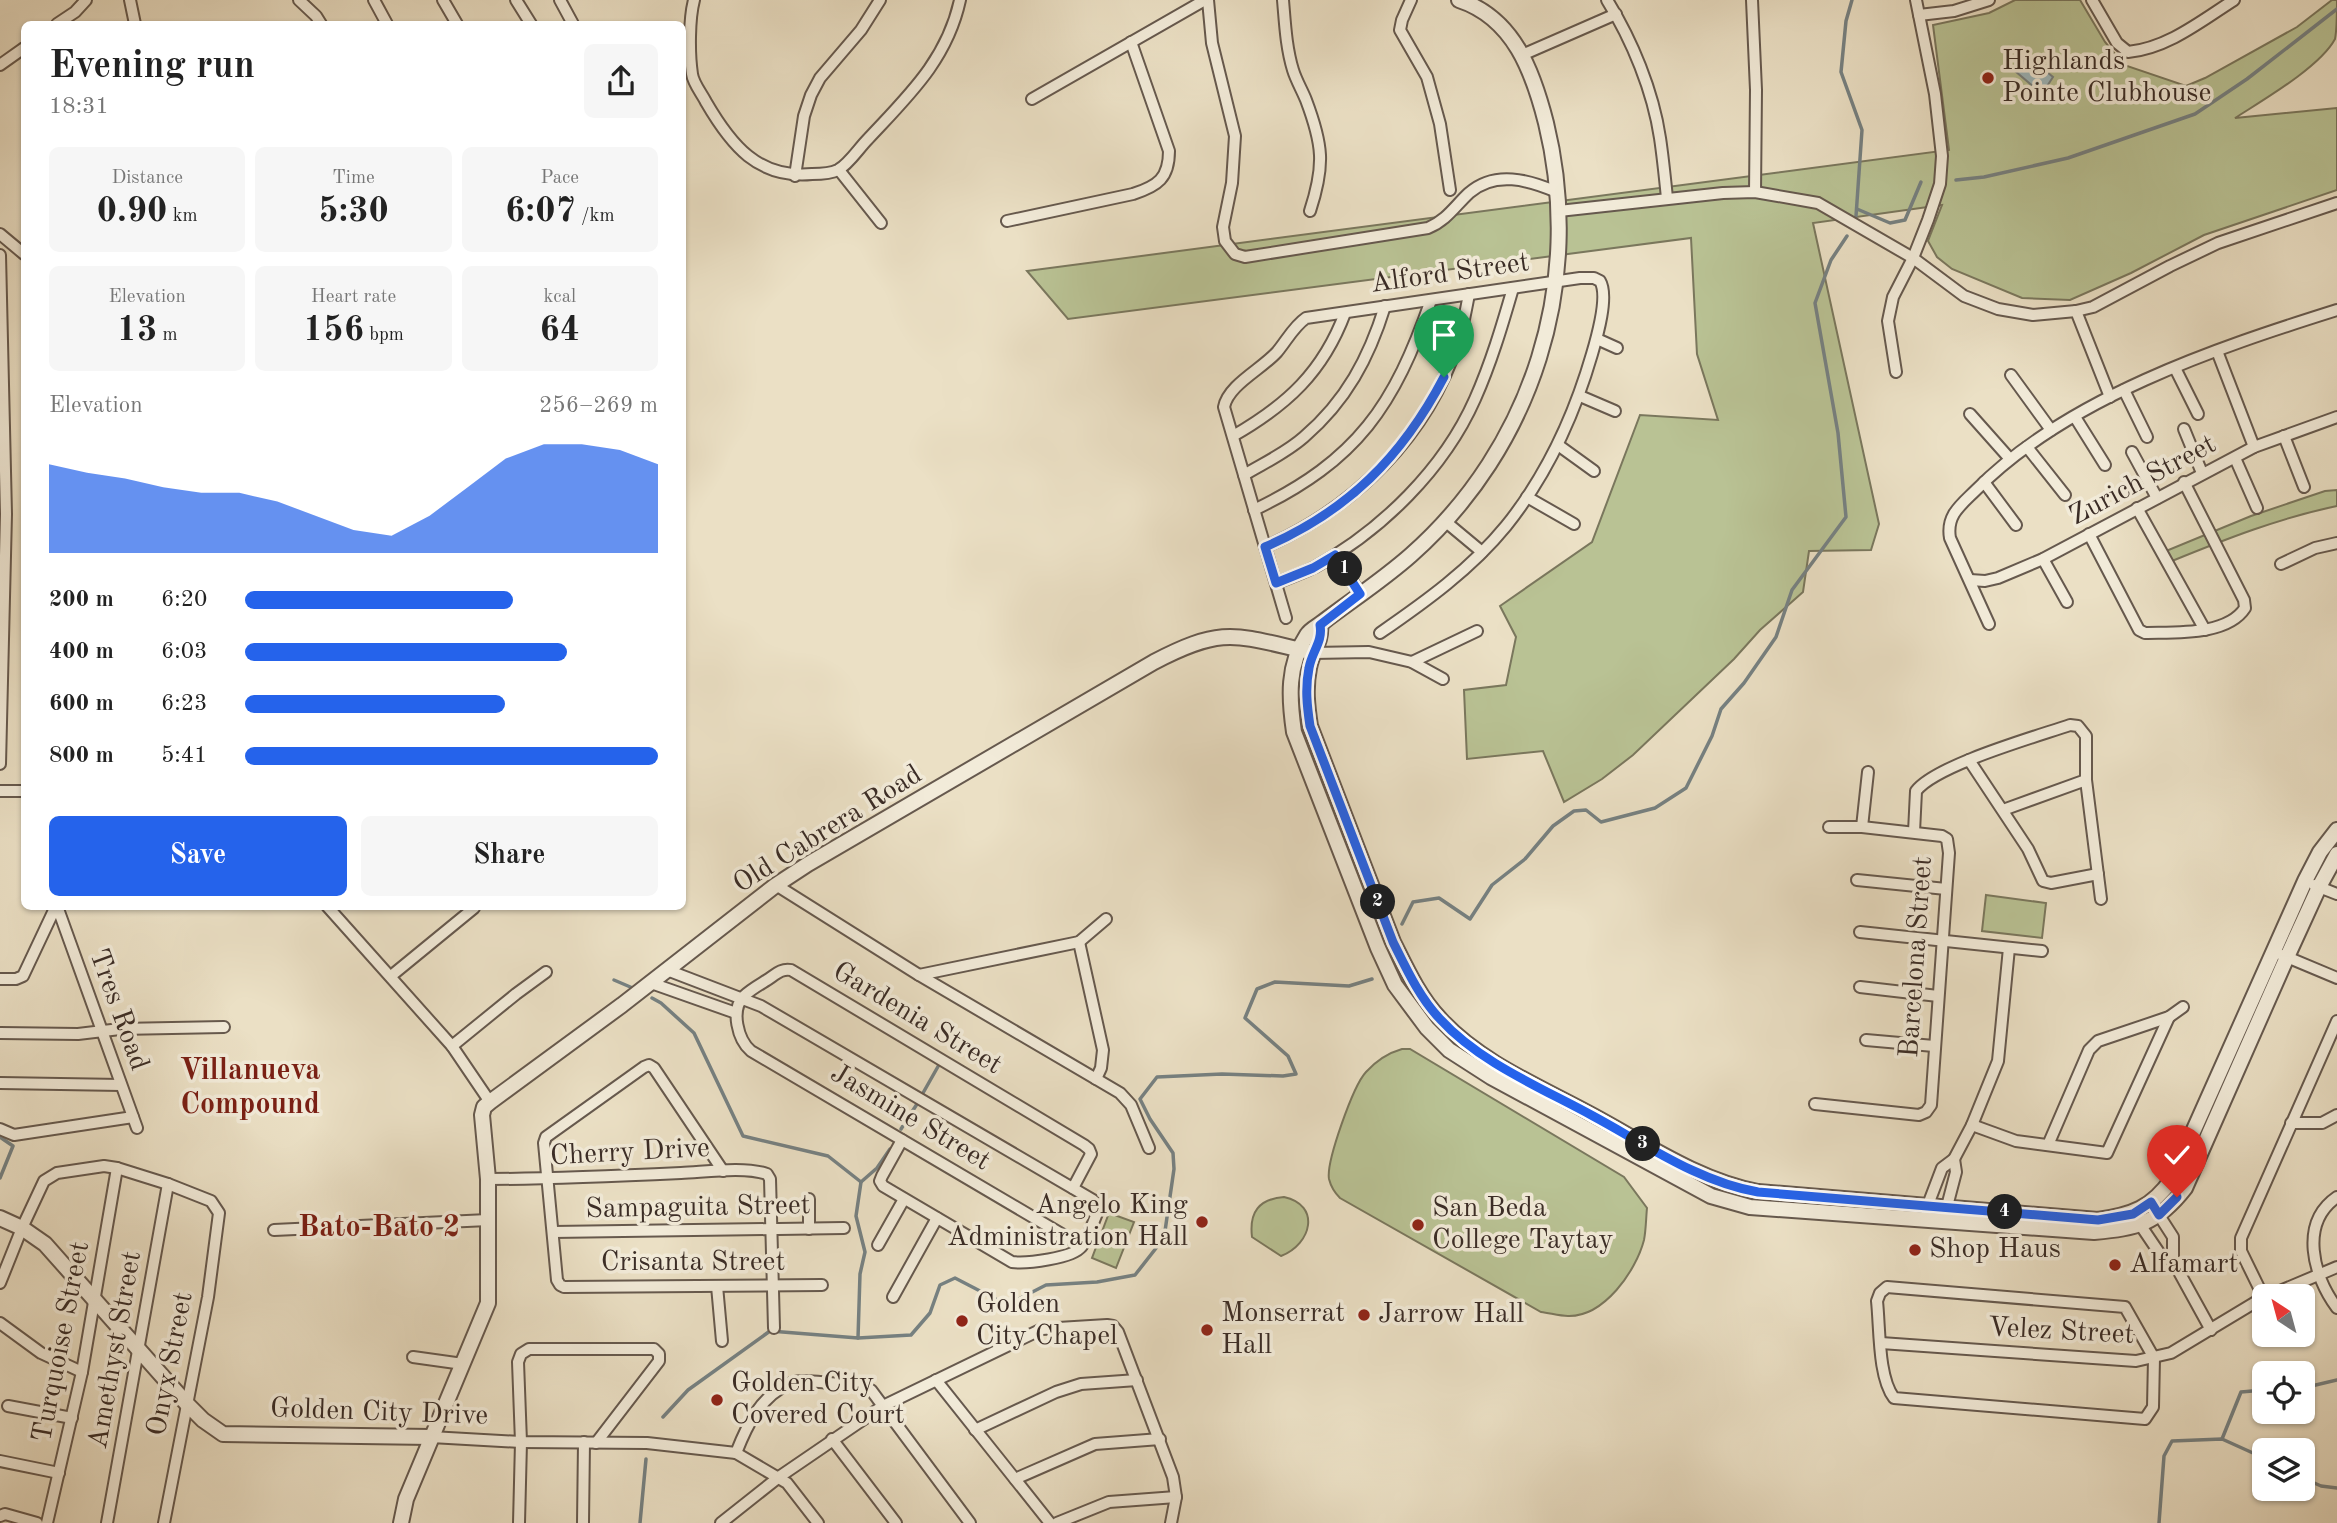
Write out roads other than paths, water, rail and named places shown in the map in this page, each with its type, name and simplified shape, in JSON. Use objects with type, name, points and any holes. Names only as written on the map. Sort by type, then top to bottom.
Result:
[{"type":"street","points":[[62,21],[86,0]]},
{"type":"street","points":[[130,0],[134,21]]},
{"type":"street","points":[[299,0],[319,21]]},
{"type":"street","points":[[374,0],[385,21]]},
{"type":"street","points":[[443,0],[455,21]]},
{"type":"street","points":[[516,0],[529,21]]},
{"type":"street","points":[[560,0],[571,21]]},
{"type":"street","points":[[694,0],[691,11],[692,76],[712,112],[732,141],[755,162],[779,174],[795,176],[839,170],[922,81],[955,22],[960,0]]},
{"type":"street","points":[[795,176],[804,116],[811,95],[820,79],[861,30],[880,0]]},
{"type":"street","points":[[1031,99],[1206,0],[1212,43],[1236,136],[1232,183],[1223,227],[1225,241],[1235,254],[1245,257],[1428,228],[1441,223],[1476,188],[1497,179],[1531,183],[1557,192]]},
{"type":"street","points":[[1283,0],[1293,73],[1318,138],[1321,161],[1319,181],[1310,211]]},
{"type":"street","points":[[1411,0],[1400,30],[1427,77],[1440,124],[1450,190]]},
{"type":"street","points":[[1459,0],[1489,13],[1512,38],[1522,55],[1542,109],[1554,156],[1559,211],[1556,282],[1540,357],[1523,404],[1494,460],[1446,522],[1410,556],[1309,631],[1306,651],[1309,665],[1306,698],[1310,726],[1393,942],[1409,976],[1439,1018],[1460,1038],[1498,1064],[1704,1175],[1737,1189],[1946,1214],[2136,1220],[2155,1209],[2172,1180],[2312,884],[2320,852],[2337,830]]},
{"type":"street","points":[[1607,0],[1639,66],[1652,104],[1660,135],[1667,198]]},
{"type":"street","points":[[1752,0],[1756,90],[1755,192]]},
{"type":"street","points":[[1896,372],[1888,321],[1893,297],[1913,258],[1940,184],[1942,156],[1936,94],[1916,0]]},
{"type":"street","points":[[1919,15],[1954,11],[1989,0]]},
{"type":"street","points":[[2092,0],[2117,43],[2128,52],[2145,50],[2175,37],[2234,0]]},
{"type":"street","points":[[1522,55],[1616,14]]},
{"type":"street","points":[[1007,221],[1133,194],[1150,188],[1161,180],[1169,165],[1169,151],[1131,42]]},
{"type":"street","points":[[0,65],[21,50]]},
{"type":"street","points":[[839,170],[881,223]]},
{"type":"street","points":[[1559,211],[1667,198],[1755,192],[1818,203],[1913,258],[1964,296],[1998,309],[2034,316],[2076,311],[2110,299],[2169,266],[2218,243],[2337,203]]},
{"type":"street","points":[[0,234],[21,252]]},
{"type":"street","points":[[0,255],[3,514],[0,764]]},
{"type":"street","name":"Alford Street","points":[[1233,436],[1224,407],[1226,397],[1278,351],[1306,318],[1594,278],[1600,281],[1604,292],[1597,339]]},
{"type":"street","points":[[1276,583],[1313,568],[1335,555],[1378,523],[1426,476],[1461,428],[1494,354],[1513,288]]},
{"type":"street","points":[[1265,547],[1333,511],[1380,470],[1409,436],[1444,377],[1459,341],[1469,294]]},
{"type":"street","points":[[1254,510],[1291,492],[1342,455],[1381,410],[1413,352],[1431,300]]},
{"type":"street","points":[[1244,475],[1303,438],[1344,394],[1373,344],[1385,306]]},
{"type":"street","points":[[1989,624],[1950,538],[1948,526],[1951,515],[1984,482],[2010,459],[2052,430],[2124,390],[2217,351],[2337,310]]},
{"type":"street","points":[[2076,311],[2110,397]]},
{"type":"street","points":[[1286,618],[1233,436],[1261,420],[1291,397],[1326,355],[1345,313]]},
{"type":"street","points":[[1380,634],[1432,597],[1506,527],[1558,445],[1580,396],[1597,339],[1617,348]]},
{"type":"street","points":[[2217,351],[2254,447]]},
{"type":"street","points":[[2175,368],[2198,414]]},
{"type":"street","points":[[2011,375],[2052,430]]},
{"type":"street","points":[[2124,390],[2147,437]]},
{"type":"street","points":[[1580,396],[1615,411]]},
{"type":"street","points":[[1970,414],[2010,459]]},
{"type":"street","points":[[2075,417],[2105,465]]},
{"type":"street","name":"Zurich Street","points":[[1970,580],[1998,579],[2043,559],[2254,447],[2337,417]]},
{"type":"street","points":[[2183,429],[2202,473]]},
{"type":"street","points":[[2284,436],[2304,487]]},
{"type":"street","points":[[1558,445],[1594,471]]},
{"type":"street","points":[[2027,447],[2065,495]]},
{"type":"street","points":[[2132,452],[2157,498]]},
{"type":"street","points":[[2235,458],[2257,508]]},
{"type":"street","points":[[1984,482],[2016,525]]},
{"type":"street","points":[[2089,534],[2139,630],[2145,633],[2205,630],[2241,614],[2245,608],[2244,600],[2184,482]]},
{"type":"street","points":[[1527,497],[1574,524]]},
{"type":"street","points":[[2137,508],[2205,630]]},
{"type":"street","points":[[1446,522],[1482,552]]},
{"type":"street","points":[[2281,564],[2315,548],[2337,543]]},
{"type":"street","points":[[1335,555],[1360,594]]},
{"type":"street","points":[[2043,559],[2067,602]]},
{"type":"street","points":[[1412,662],[1477,631]]},
{"type":"street","name":"Old Cabrera Road","points":[[489,1101],[651,983],[776,885],[808,864],[1182,648],[1211,637],[1228,635],[1306,651],[1369,652],[1412,662],[1443,679]]},
{"type":"street","points":[[1306,651],[1292,673],[1289,700],[1294,732],[1395,985],[1412,1009],[1449,1050],[1491,1077],[1697,1189],[1730,1203],[1750,1207],[1925,1212]]},
{"type":"street","points":[[1914,831],[1916,791],[1929,778],[1969,760],[2070,724],[2078,726],[2086,736],[2086,780],[2101,899]]},
{"type":"street","points":[[1969,760],[2028,849],[2043,881],[2051,883],[2098,874]]},
{"type":"street","points":[[1862,827],[1868,772]]},
{"type":"street","points":[[2003,810],[2086,780]]},
{"type":"street","points":[[0,791],[21,791]]},
{"type":"street","name":"Barcelona Street","points":[[1815,1104],[1919,1115],[1926,1112],[1931,1105],[1949,853],[1947,839],[1942,836],[1914,831],[1829,827]]},
{"type":"street","points":[[2312,884],[2337,854]]},
{"type":"street","points":[[1857,880],[1946,889]]},
{"type":"street","points":[[2312,884],[2337,894]]},
{"type":"street","points":[[776,885],[919,975],[1127,1099],[1149,1148]]},
{"type":"street","points":[[0,979],[23,976],[54,910]]},
{"type":"street","name":"Tres Road","points":[[0,1129],[14,1135],[135,1122],[57,910]]},
{"type":"street","points":[[331,910],[452,1046],[489,1101],[482,1115],[488,1180],[488,1303],[406,1499],[401,1523]]},
{"type":"street","points":[[391,976],[472,910]]},
{"type":"street","points":[[919,975],[1079,942],[1107,919]]},
{"type":"street","points":[[1860,932],[2042,951]]},
{"type":"street","points":[[1079,942],[1103,1049],[1101,1068],[1096,1079]]},
{"type":"street","points":[[1925,1212],[1942,1168],[1954,1159],[1972,1125],[1998,1060],[2009,948]]},
{"type":"street","points":[[2280,954],[2337,978]]},
{"type":"street","points":[[667,970],[761,1006],[1093,1200],[1098,1211],[1082,1246],[1069,1254],[1022,1263],[1012,1262],[904,1199],[883,1186],[880,1181],[902,1140]]},
{"type":"street","name":"Gardenia Street","points":[[742,998],[780,971],[791,970],[1084,1144],[1090,1154],[1073,1188]]},
{"type":"street","points":[[452,1046],[546,972]]},
{"type":"street","points":[[651,983],[736,1013],[742,998]]},
{"type":"street","points":[[1860,986],[1938,996]]},
{"type":"street","points":[[2048,1145],[2089,1050],[2098,1041],[2169,1017],[2183,1007]]},
{"type":"street","name":"Jasmine Street","points":[[736,1013],[741,1040],[751,1051],[1082,1246]]},
{"type":"street","points":[[1972,1125],[2016,1141],[2107,1153],[2169,1017]]},
{"type":"street","points":[[2258,1284],[2241,1251],[2241,1238],[2337,1021]]},
{"type":"street","points":[[0,1033],[78,1034],[223,1027]]},
{"type":"street","points":[[1866,1040],[1934,1045]]},
{"type":"street","points":[[553,1232],[544,1143],[546,1137],[649,1065],[654,1068],[723,1171]]},
{"type":"street","points":[[0,1083],[121,1085]]},
{"type":"street","points":[[2291,1124],[2322,1123],[2337,1115]]},
{"type":"street","points":[[1946,1214],[1956,1172],[1954,1159]]},
{"type":"street","points":[[0,1283],[44,1181],[50,1177],[57,1173],[104,1166],[168,1184]]},
{"type":"street","name":"Turquoise Street","points":[[47,1523],[82,1372],[117,1168]]},
{"type":"street","name":"Cherry Drive","points":[[488,1180],[760,1171],[770,1179],[770,1230]]},
{"type":"street","points":[[1697,1189],[1704,1175]]},
{"type":"street","name":"Onyx Street","points":[[164,1523],[208,1297],[219,1213],[211,1202],[168,1184]]},
{"type":"street","name":"Amethyst Street","points":[[107,1523],[168,1184]]},
{"type":"street","points":[[2337,1196],[2318,1217],[2313,1233],[2314,1256],[2319,1275],[2337,1308]]},
{"type":"street","points":[[809,1199],[809,1229]]},
{"type":"street","points":[[878,1245],[904,1199]]},
{"type":"street","points":[[2155,1209],[2175,1242],[2173,1261]]},
{"type":"street","name":"Golden City Drive","points":[[0,1218],[22,1228],[45,1244],[187,1404],[223,1434],[647,1443],[736,1454],[779,1477],[818,1523]]},
{"type":"street","points":[[893,1297],[937,1218]]},
{"type":"street","points":[[274,1230],[488,1220]]},
{"type":"street","points":[[2136,1220],[2160,1254],[2173,1261],[2211,1330]]},
{"type":"street","name":"Sampaguita Street","points":[[553,1232],[844,1228]]},
{"type":"street","points":[[770,1230],[774,1328]]},
{"type":"street","name":"Crisanta Street","points":[[553,1232],[557,1280],[564,1287],[822,1285]]},
{"type":"street","name":"Velez Street","points":[[2297,1284],[2337,1268]]},
{"type":"street","points":[[717,1286],[722,1341]]},
{"type":"street","points":[[1887,1287],[2125,1307],[2154,1358],[2153,1407],[2145,1419],[1894,1398],[1888,1390],[1877,1301],[1880,1293],[1887,1287]]},
{"type":"street","name":"Velez Street","points":[[1881,1343],[2136,1361],[2171,1353],[2252,1305]]},
{"type":"street","points":[[0,1323],[41,1353],[82,1372]]},
{"type":"street","points":[[721,1523],[779,1477],[883,1406],[1042,1329],[1107,1325],[1113,1326],[1118,1332],[1173,1477],[1177,1497],[1171,1523]]},
{"type":"street","points":[[519,1523],[521,1442],[518,1362],[521,1354],[529,1349],[654,1349],[659,1354],[659,1361],[590,1443],[583,1523]]},
{"type":"street","points":[[413,1357],[463,1364]]},
{"type":"street","points":[[936,1380],[1050,1523]]},
{"type":"street","points":[[975,1430],[1056,1392],[1081,1384],[1137,1380]]},
{"type":"street","points":[[736,1454],[747,1426],[759,1407],[773,1394],[793,1382],[815,1381],[862,1386],[871,1390],[971,1523]]},
{"type":"street","points":[[8,1406],[72,1418]]},
{"type":"street","points":[[1014,1479],[1095,1444],[1160,1438]]},
{"type":"street","points":[[832,1439],[896,1523]]},
{"type":"street","points":[[0,1461],[59,1473]]},
{"type":"street","points":[[1057,1523],[1109,1502],[1177,1497]]},
{"type":"street","points":[[733,1513],[741,1523]]},
{"type":"street","points":[[0,1517],[5,1514],[37,1523]]},
{"type":"water","points":[[2015,59],[2036,63],[2053,77],[2042,94],[2015,71]]},
{"type":"waterway","points":[[1852,0],[1846,21],[1841,72],[1862,130],[1856,216]]},
{"type":"waterway","points":[[1956,180],[1984,177],[2068,158],[2195,114],[2247,79],[2337,9]]},
{"type":"waterway","points":[[1857,209],[1890,223],[1905,220],[1921,182]]},
{"type":"waterway","points":[[1402,924],[1413,902],[1439,898],[1470,919],[1492,885],[1525,859],[1553,826],[1574,811],[1586,810],[1601,822],[1655,808],[1686,788],[1712,736],[1721,709],[1744,683],[1776,637],[1792,590],[1846,517],[1838,433],[1815,303],[1831,260],[1847,236]]},
{"type":"waterway","points":[[858,1338],[911,1335],[930,1313],[940,1285],[955,1278],[1007,1305],[1046,1285],[1097,1282],[1135,1275],[1164,1238],[1174,1169],[1173,1153],[1140,1099],[1157,1077],[1296,1074],[1288,1056],[1245,1018],[1257,989],[1275,982],[1349,986],[1372,979]]},
{"type":"waterway","points":[[614,980],[635,989]]},
{"type":"waterway","points":[[652,998],[694,1033],[743,1136],[828,1156],[861,1182],[856,1216],[865,1252],[860,1274],[858,1338],[770,1331],[688,1390],[663,1417]]},
{"type":"waterway","points":[[923,1093],[940,1063]]},
{"type":"waterway","points":[[901,1129],[917,1104]]},
{"type":"waterway","points":[[0,1137],[13,1146],[0,1178]]},
{"type":"waterway","points":[[861,1182],[877,1168],[890,1149]]},
{"type":"waterway","points":[[2315,1385],[2337,1380]]},
{"type":"waterway","points":[[2222,1439],[2241,1392],[2252,1391]]},
{"type":"waterway","points":[[2159,1523],[2164,1456],[2172,1441],[2222,1439],[2252,1453]]},
{"type":"waterway","points":[[640,1523],[646,1459]]},
{"type":"waterway","points":[[2315,1483],[2337,1488]]},
{"type":"place","name":"Highlands Pointe Clubhouse","points":[[1988,78]]},
{"type":"place","name":"Angelo King Administration Hall","points":[[1202,1222]]},
{"type":"place","name":"San Beda College Taytay","points":[[1418,1225]]},
{"type":"place","name":"Shop Haus","points":[[1915,1250]]},
{"type":"place","name":"Alfamart","points":[[2115,1265]]},
{"type":"place","name":"Jarrow Hall","points":[[1364,1315]]},
{"type":"place","name":"Golden City Chapel","points":[[962,1321]]},
{"type":"place","name":"Monserrat Hall","points":[[1207,1330]]},
{"type":"place","name":"Golden City Covered Court","points":[[717,1400]]},
{"type":"district","name":"Villanueva Compound","points":[[250,1088]]},
{"type":"district","name":"Bato-Bato 2","points":[[379,1228]]}]
